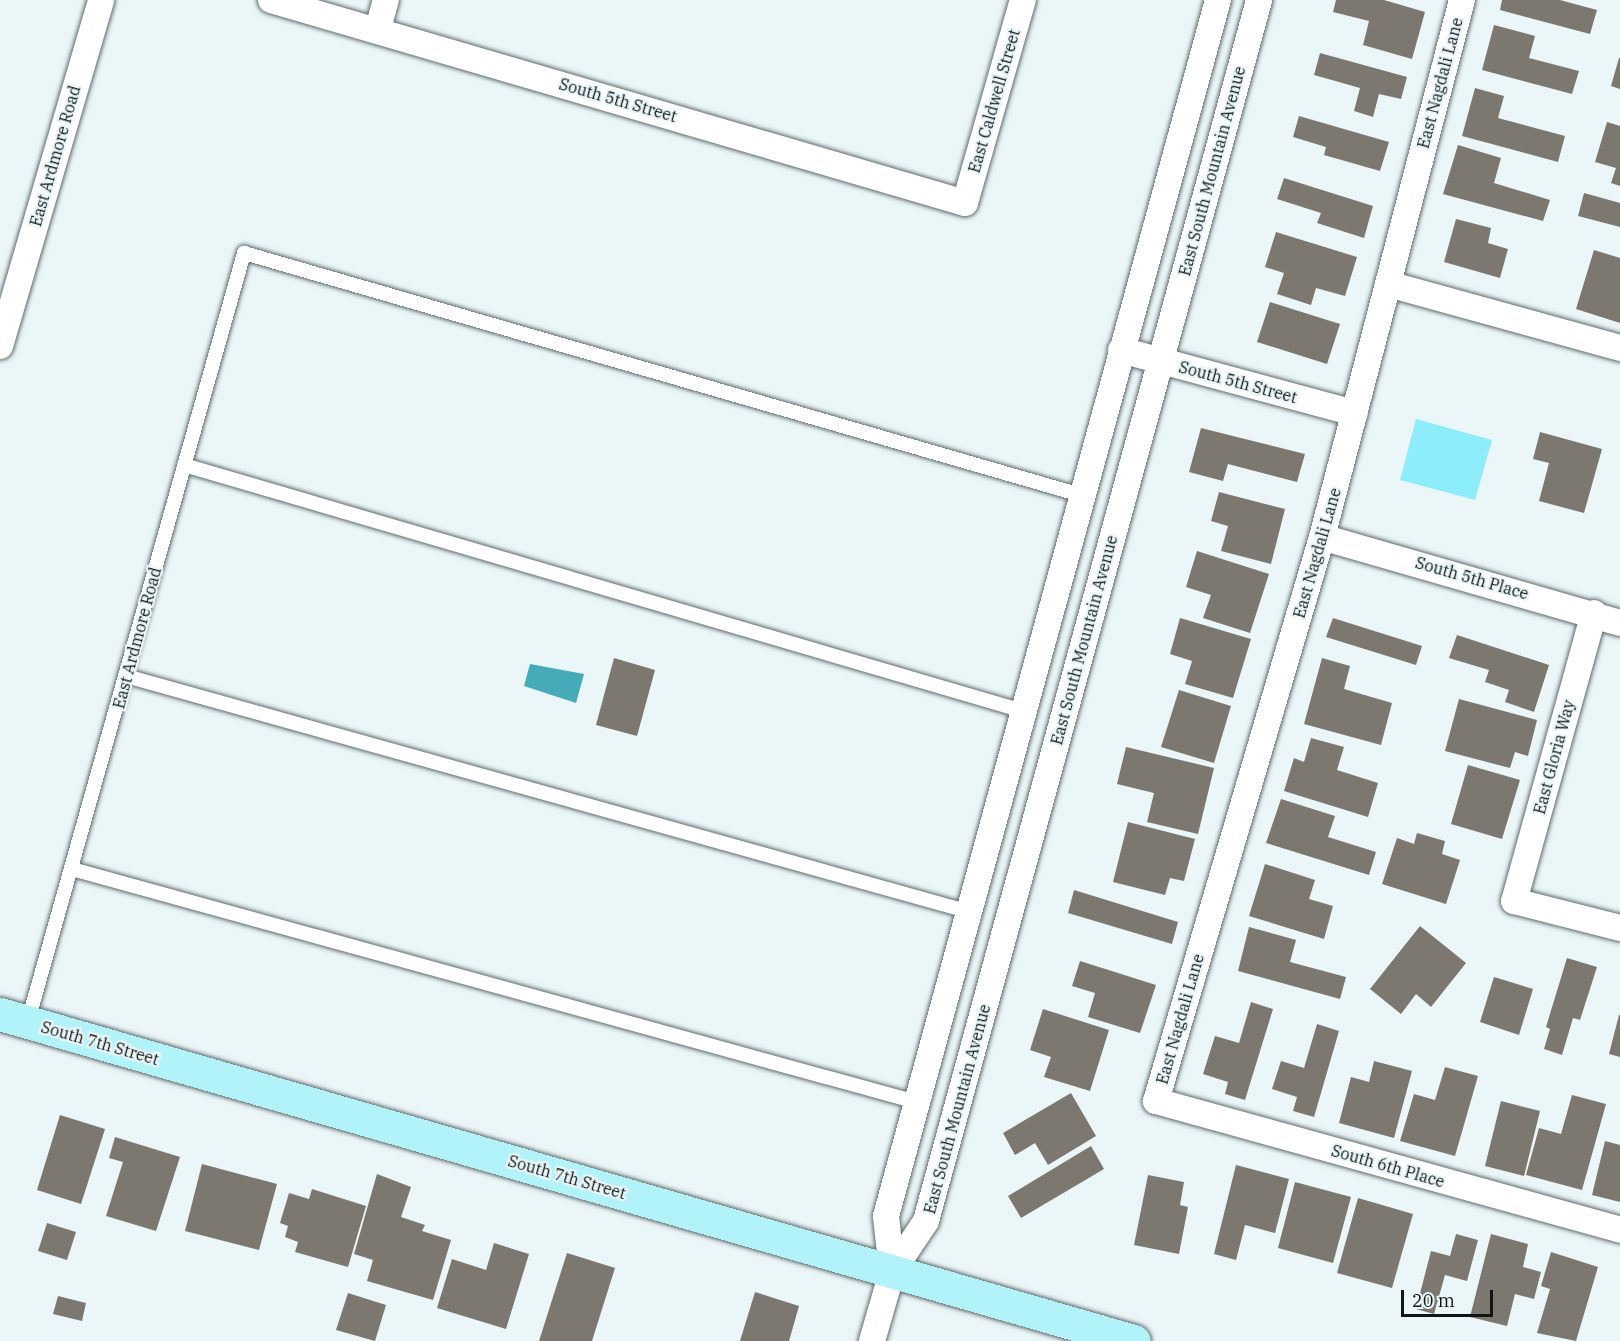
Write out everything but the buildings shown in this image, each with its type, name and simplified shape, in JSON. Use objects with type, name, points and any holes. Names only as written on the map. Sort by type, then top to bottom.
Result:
[{"type":"main road","name":"South 7th Street","points":[[8,1021],[1134,1341]]},
{"type":"street","name":"East Ardmore Road","points":[[0,346],[101,0]]},
{"type":"street","name":"South 5th Street","points":[[271,0],[378,28],[965,203]]},
{"type":"street","points":[[378,28],[386,0]]},
{"type":"street","name":"East Caldwell Street","points":[[965,203],[1023,0]]},
{"type":"street","name":"East South Mountain Avenue","points":[[892,1272],[886,1216],[1218,0]]},
{"type":"street","name":"East South Mountain Avenue","points":[[872,1341],[892,1272],[926,1221],[1259,0]]},
{"type":"street","name":"East Nagdali Lane","points":[[1156,1101],[1322,537],[1462,0]]},
{"type":"street","points":[[1388,284],[1620,348]]},
{"type":"street","name":"South 5th Street","points":[[1121,350],[1354,413]]},
{"type":"street","name":"South 5th Place","points":[[1322,537],[1594,613],[1620,623]]},
{"type":"street","name":"East Gloria Way","points":[[1594,613],[1514,901],[1620,928]]},
{"type":"street","name":"South 6th Place","points":[[1156,1101],[1620,1230]]},
{"type":"lane","name":"East Ardmore Road","points":[[8,1021],[72,869],[244,253],[1081,495]]},
{"type":"lane","points":[[184,465],[1023,711]]},
{"type":"lane","points":[[126,676],[970,912]]},
{"type":"lane","points":[[72,869],[916,1102]]},
{"type":"shaded area","points":[[1416,419],[1492,440],[1475,500],[1400,480]]},
{"type":"shaded area","points":[[530,664],[584,674],[576,703],[524,686]]}]
